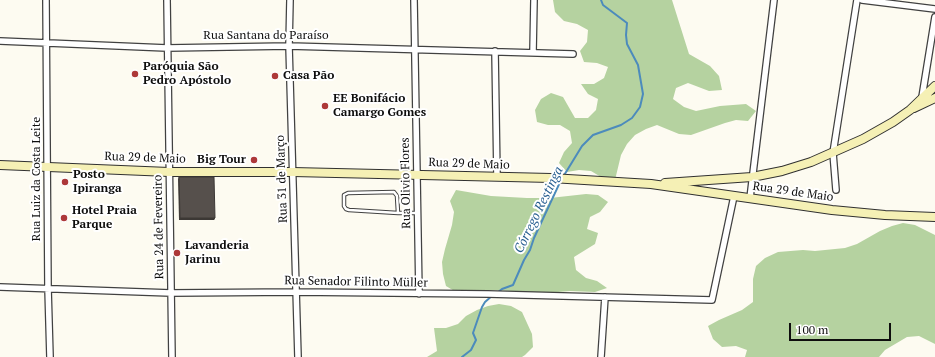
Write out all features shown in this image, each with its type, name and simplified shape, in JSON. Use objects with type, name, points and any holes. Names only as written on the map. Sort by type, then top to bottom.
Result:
[{"type":"main road","points":[[651,184],[752,177],[782,171],[833,153],[863,139],[893,122],[924,100],[935,86]]},
{"type":"main road","points":[[924,100],[935,98]]},
{"type":"main road","name":"Rua 29 de Maio","points":[[0,165],[169,172],[293,172],[569,179],[651,184],[832,210],[885,215],[935,217]]},
{"type":"street","name":"Rua Luiz da Costa Leite","points":[[46,0],[48,288],[50,357]]},
{"type":"street","name":"Rua 24 de Fevereiro","points":[[167,0],[172,357]]},
{"type":"street","name":"Rua 31 de Março","points":[[290,0],[289,46],[298,357]]},
{"type":"street","name":"Rua Olivio Flores","points":[[414,0],[419,294]]},
{"type":"street","points":[[533,52],[534,0]]},
{"type":"street","points":[[750,198],[774,0]]},
{"type":"street","points":[[836,190],[833,153],[858,0]]},
{"type":"street","points":[[862,0],[935,9]]},
{"type":"street","points":[[924,100],[935,17]]},
{"type":"street","name":"Rua Santana do Paraíso","points":[[0,41],[167,48],[289,46],[573,54]]},
{"type":"street","points":[[495,51],[497,177]]},
{"type":"street","name":"Rua Senador Filinto Müller","points":[[0,287],[171,293],[296,292],[488,294],[712,300],[734,196]]},
{"type":"street","points":[[601,357],[605,297]]},
{"type":"lane","points":[[398,212],[397,196],[394,192],[348,192],[344,195],[344,206],[349,210],[418,213]]},
{"type":"green space","points":[[553,0],[672,0],[689,54],[710,66],[719,76],[722,90],[709,91],[688,83],[676,88],[673,99],[684,107],[696,111],[720,106],[746,104],[756,111],[748,121],[736,120],[691,135],[679,134],[657,125],[646,129],[635,135],[627,144],[621,155],[615,180],[601,177],[591,171],[579,170],[567,172],[559,163],[564,152],[572,143],[570,131],[560,125],[548,125],[537,122],[535,110],[541,99],[551,93],[563,97],[575,118],[588,118],[596,110],[598,99],[588,94],[581,84],[594,84],[604,78],[608,67],[597,63],[584,62],[580,51],[587,42],[588,30],[577,24],[564,21],[555,12]]},
{"type":"green space","points":[[456,190],[491,196],[527,198],[550,198],[586,194],[598,195],[608,202],[600,212],[590,217],[587,229],[598,233],[595,244],[574,257],[576,270],[586,278],[597,281],[607,288],[595,292],[570,291],[546,293],[494,290],[456,292],[446,286],[442,262],[454,212],[450,201]]},
{"type":"green space","points":[[903,223],[915,225],[935,235],[935,344],[919,336],[907,337],[885,350],[879,357],[745,357],[747,350],[736,346],[722,347],[713,339],[708,326],[742,310],[753,302],[753,279],[756,266],[765,258],[778,252],[803,250],[815,251],[845,248],[857,244],[880,231]]},
{"type":"green space","points":[[499,304],[511,306],[522,312],[532,334],[533,347],[525,355],[522,357],[427,357],[437,351],[434,328],[446,328],[458,324],[466,316],[477,310]]},
{"type":"building","points":[[179,177],[214,177],[215,218],[180,218]]},
{"type":"waterway","name":"Córrego Restinga","points":[[563,177],[582,146],[593,135],[621,125],[632,118],[640,107],[643,94],[638,65],[627,44],[627,23],[603,5],[601,0]]},
{"type":"waterway","name":"Córrego Restinga","points":[[497,293],[502,289],[513,285],[561,180]]},
{"type":"waterway","name":"Córrego Restinga","points":[[462,357],[471,350],[476,340],[473,333],[482,307],[493,295]]},
{"type":"place","name":"Paróquia São Pedro Apóstolo","points":[[135,74]]},
{"type":"place","name":"Casa Pão","points":[[275,76]]},
{"type":"place","name":"EE Bonifácio Camargo Gomes","points":[[325,106]]},
{"type":"place","name":"Big Tour","points":[[254,160]]},
{"type":"place","name":"Posto Ipiranga","points":[[65,182]]},
{"type":"place","name":"Hotel Praia Parque","points":[[64,218]]},
{"type":"place","name":"Lavanderia Jarinu","points":[[177,253]]}]
